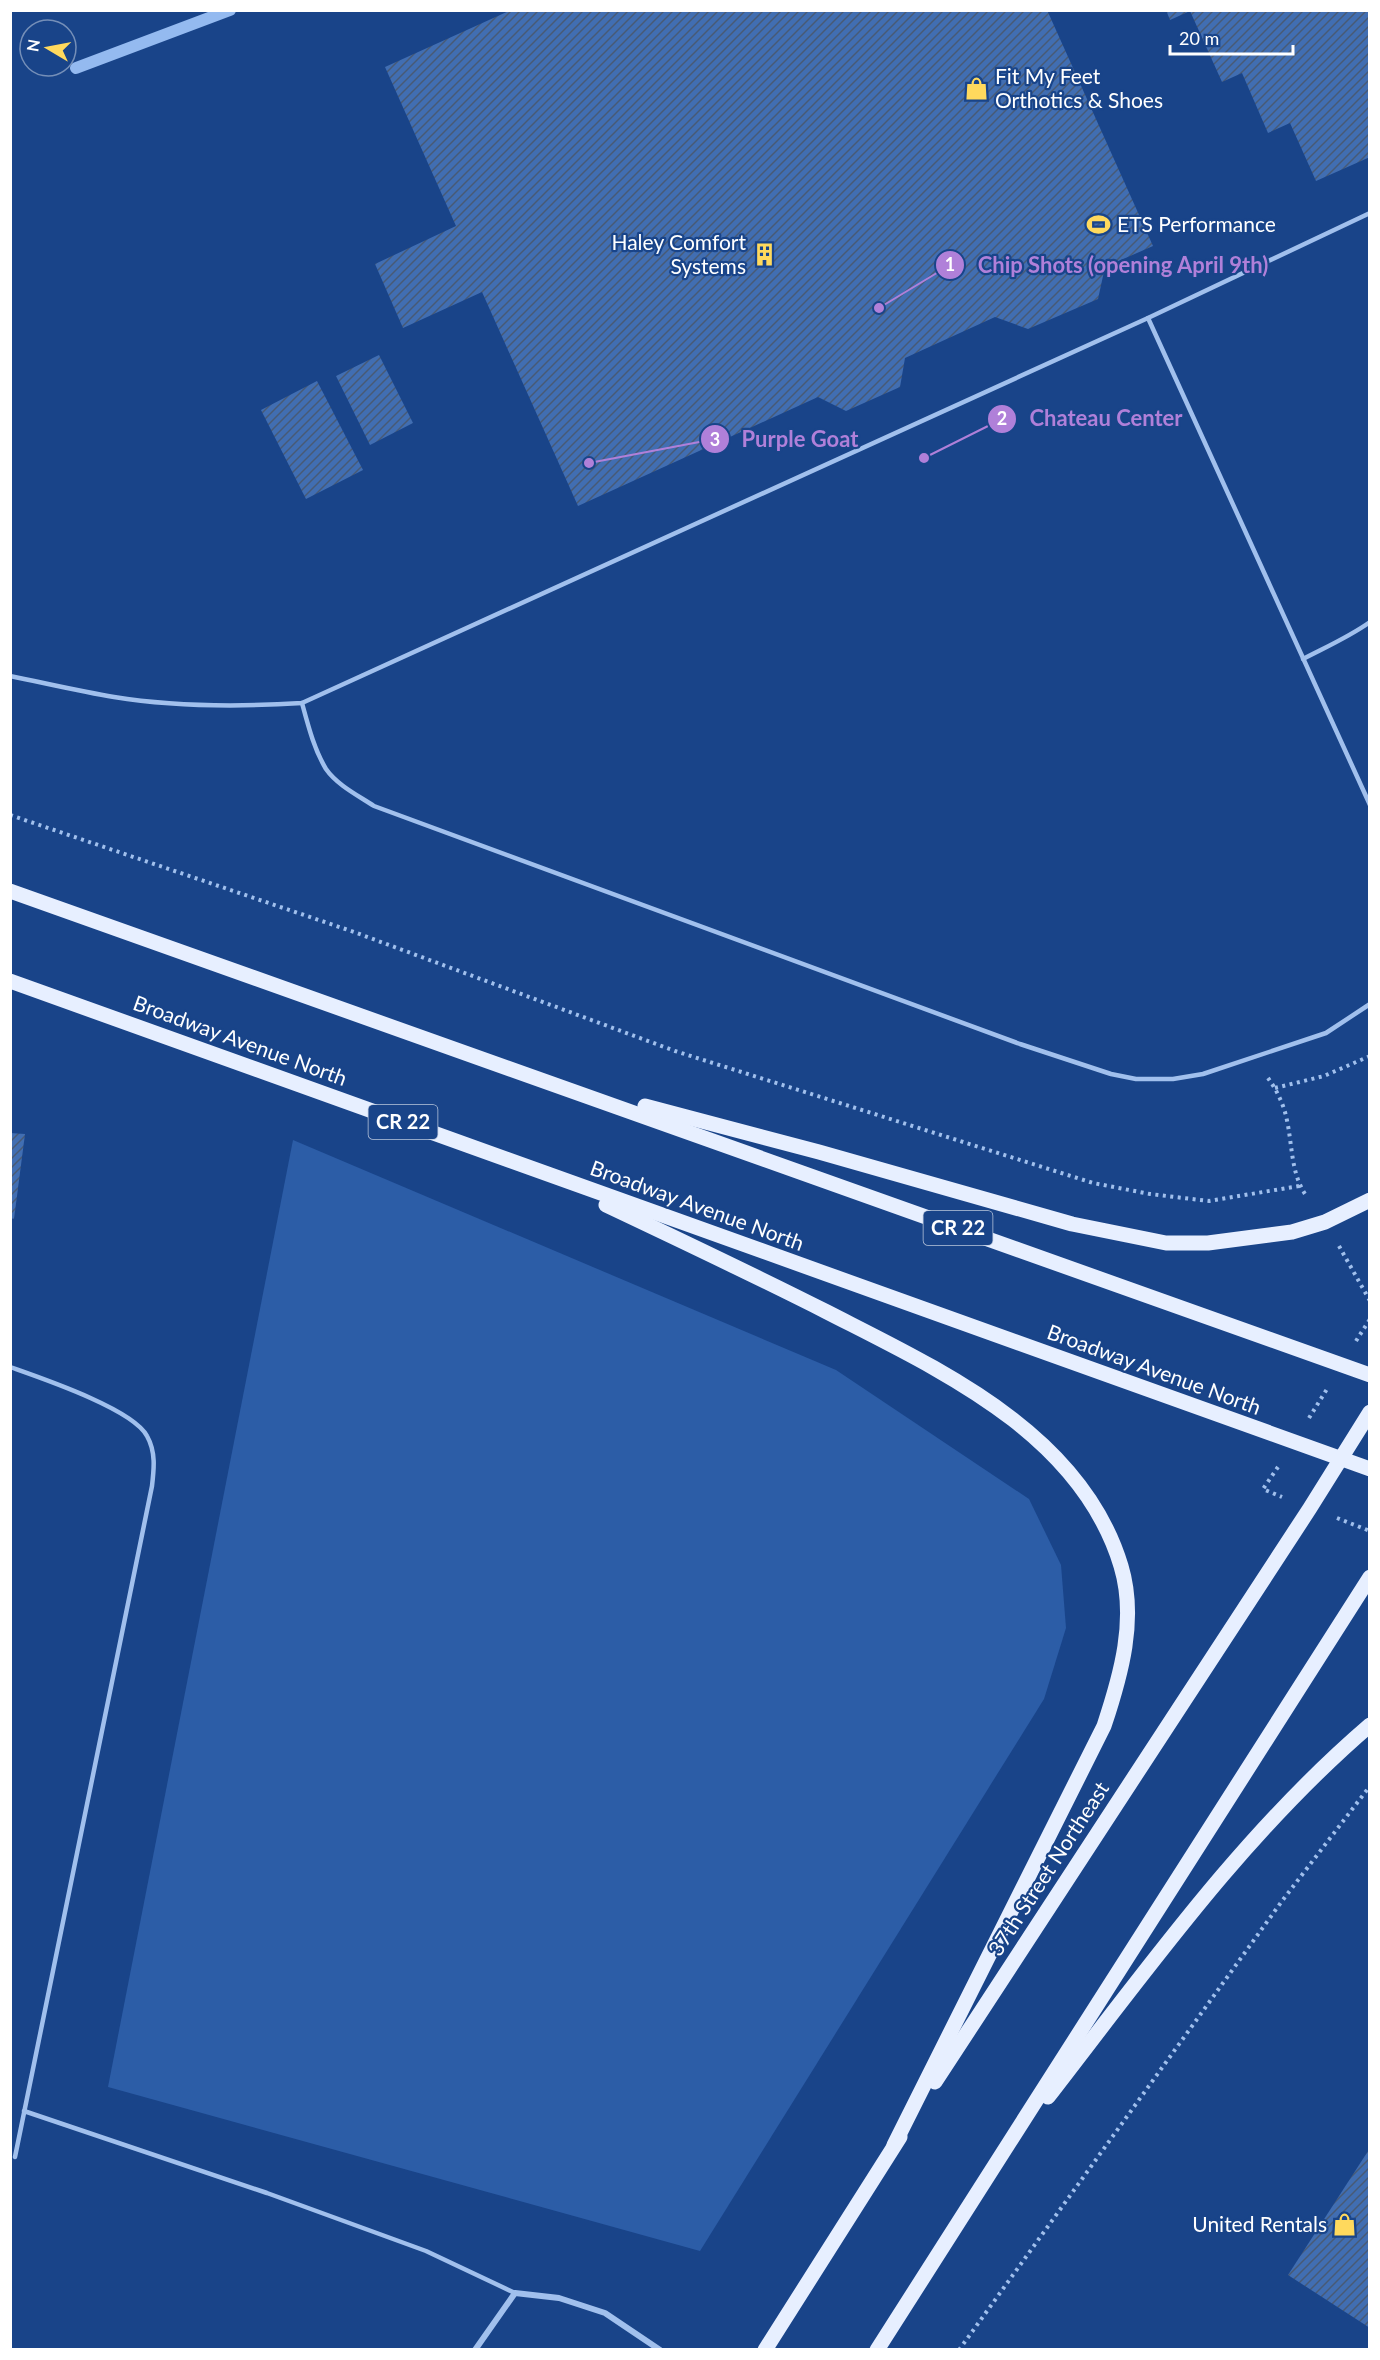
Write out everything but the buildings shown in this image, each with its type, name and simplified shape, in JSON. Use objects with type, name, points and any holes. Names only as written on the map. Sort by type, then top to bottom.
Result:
[{"type":"main road","name":"CR 22","points":[[10,891],[548,1080],[1370,1375]]},
{"type":"main road","name":"Broadway Avenue North","points":[[10,981],[1370,1469]]},
{"type":"main road","name":"CR 22","points":[[548,1080],[819,1152],[1072,1224],[1166,1243],[1208,1243],[1292,1232],[1325,1222],[1370,1200]]},
{"type":"main road","points":[[533,1170],[776,1286],[894,1346],[966,1386],[1024,1427],[1059,1461],[1088,1497],[1107,1531],[1121,1566],[1128,1605],[1125,1645],[1117,1687],[1104,1726],[894,2145]]},
{"type":"main road","name":"37th Street Northeast","points":[[765,2349],[894,2145],[1310,1508],[1370,1412]]},
{"type":"main road","points":[[876,2349],[1370,1577]]},
{"type":"main road","points":[[989,2173],[1183,1922],[1288,1802],[1333,1756],[1370,1725]]},
{"type":"street","points":[[475,2349],[515,2293],[559,2298],[605,2313],[660,2349]]},
{"type":"lane","points":[[10,676],[114,697],[160,703],[259,706],[302,703],[1148,318],[1370,213]]},
{"type":"lane","points":[[1148,318],[1370,805]]},
{"type":"lane","points":[[1303,659],[1343,637],[1354,634],[1370,622]]},
{"type":"lane","points":[[302,703],[315,747],[327,771],[348,789],[374,806],[1020,1044],[1112,1074],[1136,1078],[1173,1079],[1203,1074],[1326,1033],[1370,1004]]},
{"type":"lane","points":[[10,1367],[122,1413],[147,1434],[155,1458],[152,1486],[15,2157]]},
{"type":"lane","points":[[24,2111],[267,2193],[426,2251],[515,2293]]},
{"type":"path","points":[[10,815],[354,932],[675,1051],[1093,1183],[1150,1194],[1209,1200],[1299,1186],[1291,1157],[1286,1116],[1275,1088],[1324,1076],[1370,1056]]},
{"type":"path","points":[[1263,1489],[1370,1318]]},
{"type":"path","points":[[959,2349],[1275,1910],[1370,1786]]},
{"type":"shaded area","points":[[293,1140],[836,1370],[1029,1499],[1061,1565],[1066,1628],[1044,1699],[700,2251],[108,2087]]},
{"type":"waterway","points":[[78,67],[230,10]]},
{"type":"place","name":"Fit My Feet Orthotics & Shoes","points":[[977,89]]},
{"type":"place","name":"ETS Performance","points":[[1099,225]]},
{"type":"place","name":"Haley Comfort Systems","points":[[764,255]]},
{"type":"place","name":"Chip Shots (opening April 9th)","points":[[879,308]]},
{"type":"place","name":"Chateau Center","points":[[924,458]]},
{"type":"place","name":"Purple Goat","points":[[589,463]]},
{"type":"place","name":"United Rentals","points":[[1345,2225]]}]
